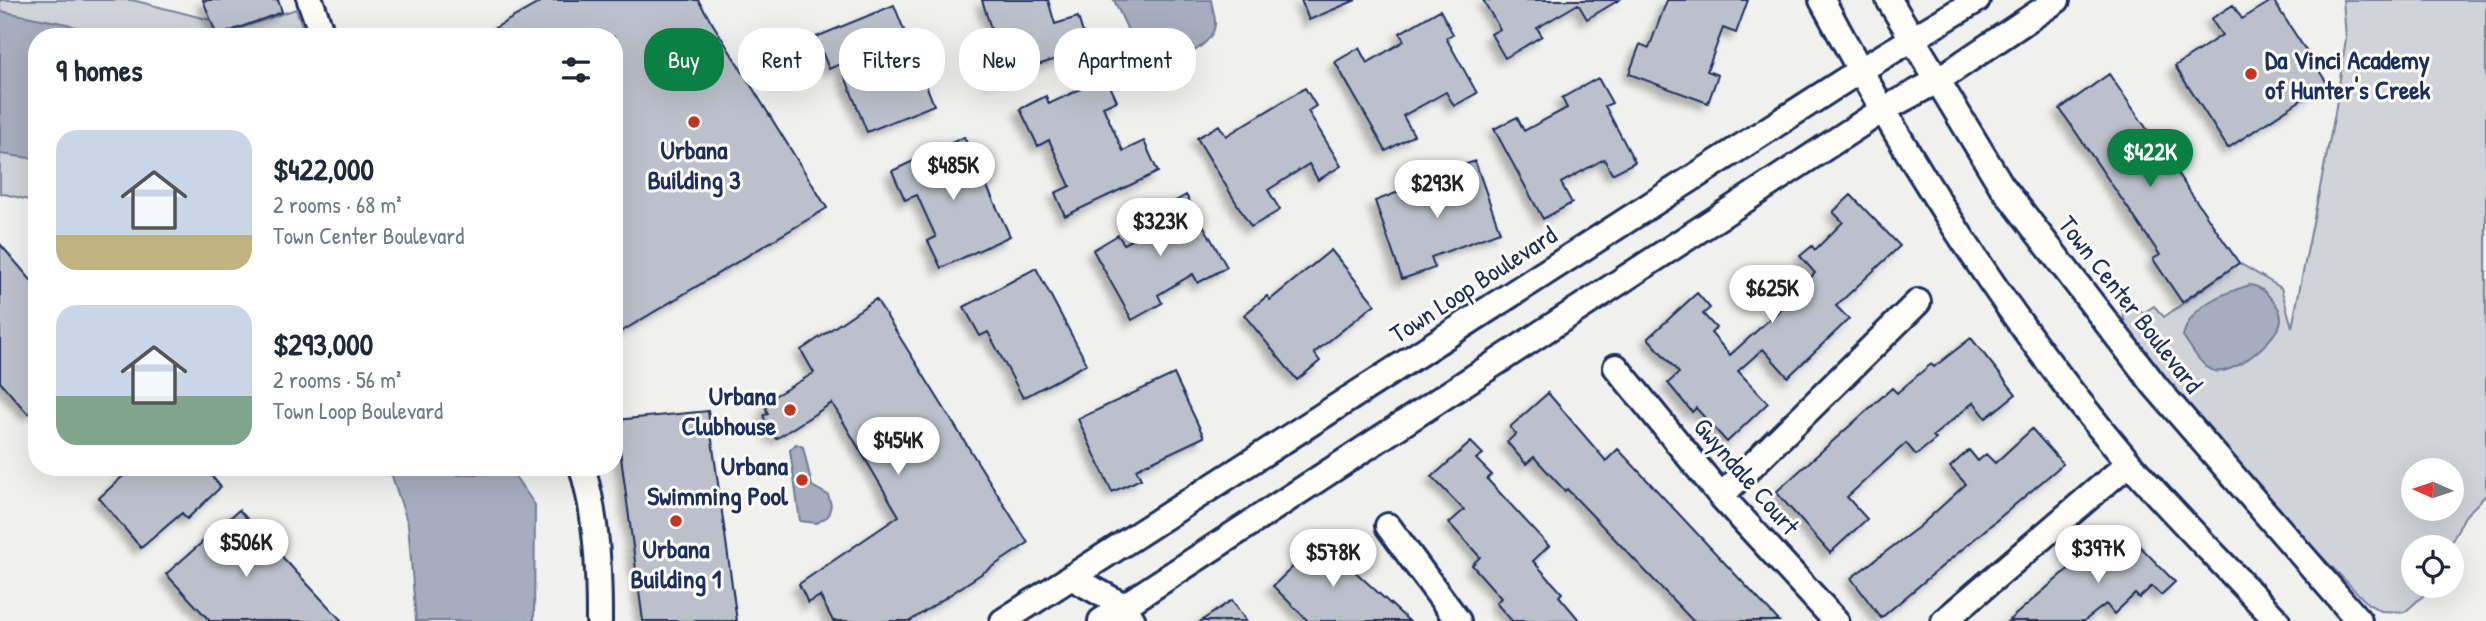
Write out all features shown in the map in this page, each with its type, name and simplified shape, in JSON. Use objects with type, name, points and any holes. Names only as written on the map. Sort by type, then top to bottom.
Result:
[{"type":"street","points":[[310,0],[320,28]]},
{"type":"street","points":[[1822,0],[1881,111],[1969,251],[2129,463],[2277,621]]},
{"type":"street","name":"Town Center Boulevard","points":[[1889,0],[1911,41],[2001,185],[2156,387],[2359,621]]},
{"type":"street","name":"Town Loop Boulevard","points":[[1003,621],[1859,71],[1977,0]]},
{"type":"street","points":[[1101,621],[1129,614],[1881,111],[1936,82],[2057,0]]},
{"type":"street","points":[[1721,496],[1918,302]]},
{"type":"street","name":"Gwyndale Court","points":[[1616,367],[1721,496],[1836,621]]},
{"type":"street","points":[[1944,621],[2129,463]]},
{"type":"street","points":[[585,476],[589,489],[599,575],[599,621]]},
{"type":"street","points":[[1388,526],[1458,621]]},
{"type":"street","points":[[1071,578],[1129,614]]},
{"type":"shaded area","points":[[0,0],[132,0],[211,20],[214,28],[28,28],[28,200],[0,193]]},
{"type":"shaded area","points":[[2343,0],[2486,0],[2486,495],[2464,518],[2464,458],[2401,458],[2401,522],[2462,522],[2455,535],[2401,535],[2401,598],[2421,598],[2405,612],[2381,611],[2368,604],[2276,509],[2132,339],[2123,311],[2126,294],[2143,313],[2154,306],[2164,317],[2239,263],[2281,288],[2292,327],[2335,113],[2346,38]]},
{"type":"shaded area","points":[[296,9],[303,28],[240,28]]},
{"type":"water","points":[[1114,0],[1211,0],[1215,19],[1213,31],[1209,39],[1196,50],[1196,28],[1127,28]]},
{"type":"water","points":[[0,11],[77,28],[28,28],[28,158],[0,154]]},
{"type":"water","points":[[2250,285],[2262,290],[2277,306],[2281,316],[2279,327],[2264,346],[2242,363],[2230,369],[2212,370],[2200,360],[2183,336],[2187,325],[2209,302]]},
{"type":"water","name":"Urbana Swimming Pool","points":[[796,444],[803,447],[812,486],[828,495],[831,505],[828,516],[817,523],[800,521],[790,450]]},
{"type":"water","points":[[392,476],[515,476],[535,505],[534,621],[416,621],[408,524]]},
{"type":"building","points":[[203,0],[278,0],[282,12],[239,28],[214,28]]},
{"type":"building","name":"Urbana Building 3","points":[[544,0],[698,0],[715,28],[644,28],[644,91],[724,91],[724,42],[738,64],[738,91],[754,91],[827,208],[623,331],[623,28],[495,28]]},
{"type":"building","points":[[982,0],[1048,0],[1055,24],[1078,17],[1081,28],[1054,28],[1054,60],[1040,64],[1040,28],[991,28]]},
{"type":"building","points":[[1301,0],[1356,0],[1309,20]]},
{"type":"building","points":[[1483,0],[1619,0],[1587,19],[1578,4],[1537,28],[1542,36],[1505,58],[1491,34],[1500,29]]},
{"type":"building","points":[[1667,0],[1748,0],[1736,33],[1723,28],[1707,71],[1718,75],[1708,103],[1629,74],[1640,44],[1649,48]]},
{"type":"building","name":"Da Vinci Academy of Hunter's Creek","points":[[2273,0],[2327,83],[2228,148],[2175,66],[2222,35],[2211,19],[2233,5],[2242,19]]},
{"type":"building","points":[[894,5],[903,28],[839,28],[839,64],[829,69],[825,59],[825,33]]},
{"type":"building","points":[[1440,10],[1453,34],[1446,38],[1477,93],[1454,106],[1446,92],[1403,116],[1414,135],[1386,151],[1335,62],[1359,48],[1367,63],[1404,41],[1400,33]]},
{"type":"building","points":[[2109,74],[2239,263],[2182,302],[2153,259],[2160,255],[2060,109]]},
{"type":"building","points":[[1598,78],[1612,103],[1605,106],[1635,162],[1612,174],[1604,159],[1561,183],[1572,203],[1543,219],[1494,129],[1517,117],[1524,131],[1567,108],[1562,98]]},
{"type":"building","points":[[1305,88],[1316,106],[1308,111],[1341,166],[1318,180],[1309,164],[1268,190],[1280,210],[1251,227],[1197,138],[1219,125],[1226,136]]},
{"type":"building","points":[[851,91],[928,91],[934,105],[867,132]]},
{"type":"building","points":[[1076,91],[1112,91],[1117,101],[1103,107],[1123,151],[1144,141],[1158,172],[1065,216],[1055,193],[1070,186],[1049,140],[1038,146],[1020,109],[1046,96],[1049,104]]},
{"type":"building","points":[[964,137],[1010,236],[941,268],[928,241],[936,237],[917,195],[905,200],[892,171]]},
{"type":"building","points":[[1475,161],[1500,232],[1431,257],[1435,268],[1402,279],[1375,201],[1401,191],[1404,199],[1448,183],[1444,172]]},
{"type":"building","points":[[1186,195],[1227,267],[1198,283],[1193,274],[1158,295],[1162,303],[1132,320],[1093,250],[1118,235],[1124,244],[1166,220],[1160,210]]},
{"type":"building","points":[[1851,195],[1900,246],[1836,306],[1849,319],[1788,377],[1763,349],[1738,371],[1768,403],[1727,442],[1696,408],[1692,412],[1668,383],[1679,373],[1648,338],[1697,293],[1710,308],[1703,314],[1716,328],[1711,333],[1730,355],[1783,307],[1815,273],[1800,256],[1812,246],[1815,250],[1843,222],[1833,212]]},
{"type":"building","points":[[0,244],[28,277],[28,414],[0,382]]},
{"type":"building","points":[[1331,250],[1375,304],[1314,353],[1320,361],[1297,380],[1244,315],[1267,296],[1270,300]]},
{"type":"building","points":[[1036,268],[1087,364],[1023,398],[988,332],[980,336],[964,307]]},
{"type":"building","points":[[876,299],[1028,543],[910,621],[833,621],[820,596],[808,603],[799,584],[899,516],[832,403],[776,439],[765,424],[764,415],[768,414],[765,406],[774,403],[771,398],[814,373],[801,350]]},
{"type":"building","points":[[1971,338],[2016,394],[1986,418],[1974,402],[1933,436],[1936,439],[1916,455],[1906,443],[1847,497],[1867,519],[1830,553],[1776,492],[1892,388],[1897,393],[1931,364],[1934,367]]},
{"type":"building","points":[[1174,374],[1204,437],[1136,469],[1141,479],[1112,492],[1078,419]]},
{"type":"building","points":[[1548,393],[1606,461],[1618,449],[1779,621],[1693,621],[1534,457],[1526,464],[1507,442],[1516,434],[1510,427]]},
{"type":"building","name":"Urbana Building 1","points":[[708,411],[737,621],[643,621],[623,472],[623,419]]},
{"type":"building","points":[[2032,429],[2063,464],[1881,618],[1851,578],[1920,526],[1966,484],[1950,467],[1969,450],[1978,461],[1986,454],[1995,463]]},
{"type":"building","points":[[1471,442],[1483,454],[1476,459],[1492,475],[1487,479],[1549,546],[1533,561],[1562,593],[1559,596],[1580,621],[1512,621],[1496,603],[1501,598],[1472,565],[1480,557],[1449,523],[1464,510],[1432,477]]},
{"type":"building","points":[[123,476],[212,476],[221,487],[187,519],[182,513],[141,548],[99,498]]},
{"type":"building","points":[[239,510],[342,621],[210,621],[166,574]]},
{"type":"building","points":[[2126,532],[2175,582],[2161,595],[2152,586],[2139,598],[2135,594],[2114,614],[2106,604],[2084,621],[2008,621],[2087,553],[2095,562]]},
{"type":"building","points":[[1325,536],[1352,563],[1349,566],[1409,621],[1308,621],[1273,586]]},
{"type":"building","points":[[1232,600],[1246,621],[1201,621]]},
{"type":"place","name":"Da Vinci Academy of Hunter's Creek","points":[[2251,74]]},
{"type":"place","name":"Urbana Building 3","points":[[694,122]]},
{"type":"place","name":"Urbana Clubhouse","points":[[790,410]]},
{"type":"place","name":"Urbana Swimming Pool","points":[[802,480]]},
{"type":"place","name":"Urbana Building 1","points":[[676,521]]}]
